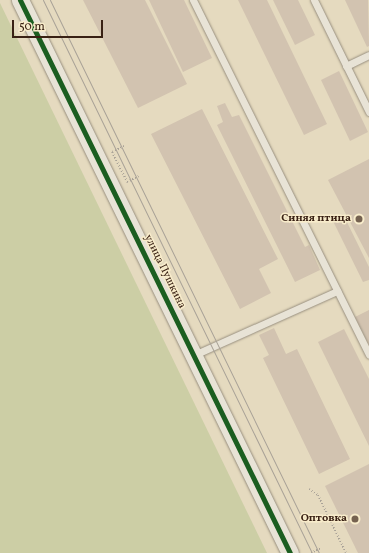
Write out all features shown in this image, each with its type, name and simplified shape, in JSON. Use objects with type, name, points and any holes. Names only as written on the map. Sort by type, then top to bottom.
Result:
[{"type":"street","name":"улица Пушкина","points":[[20,0],[290,553]]},
{"type":"lane","points":[[193,0],[369,356]]},
{"type":"lane","points":[[314,0],[369,112]]},
{"type":"lane","points":[[346,66],[369,55]]},
{"type":"lane","points":[[194,355],[337,291]]},
{"type":"path","points":[[124,146],[112,152],[124,177],[127,182],[139,176]]},
{"type":"path","points":[[309,489],[318,495],[346,553]]},
{"type":"path","points":[[311,553],[321,548]]},
{"type":"green space","points":[[0,3],[267,553],[0,553]]},
{"type":"building","points":[[83,0],[145,0],[187,84],[138,108]]},
{"type":"building","points":[[149,0],[184,0],[212,58],[183,72]]},
{"type":"building","points":[[238,0],[267,0],[327,124],[304,135]]},
{"type":"building","points":[[273,0],[298,0],[315,35],[295,45]]},
{"type":"building","points":[[345,0],[368,0],[369,46],[367,47]]},
{"type":"building","points":[[339,71],[368,132],[350,141],[321,80]]},
{"type":"building","points":[[225,103],[232,117],[239,115],[305,247],[309,245],[320,270],[295,282],[217,125],[223,122],[217,106]]},
{"type":"building","points":[[202,109],[278,259],[259,269],[271,293],[240,309],[151,134]]},
{"type":"building","name":"Синяя птица","points":[[369,159],[369,258],[328,180]]},
{"type":"building","points":[[343,214],[369,267],[369,280],[363,282],[332,219]]},
{"type":"building","points":[[369,310],[369,345],[355,317]]},
{"type":"building","points":[[274,328],[286,354],[297,349],[350,459],[319,474],[263,358],[269,355],[259,335]]},
{"type":"building","points":[[344,329],[369,379],[369,446],[318,342]]},
{"type":"building","name":"Оптовка","points":[[369,464],[369,553],[358,553],[325,486]]},
{"type":"tram line","points":[[43,0],[312,553]]},
{"type":"tram line","points":[[50,0],[319,553]]},
{"type":"cycle path","points":[[20,0],[290,553]]},
{"type":"place","name":"Синяя птица","points":[[359,219]]},
{"type":"place","name":"Оптовка","points":[[355,519]]}]
